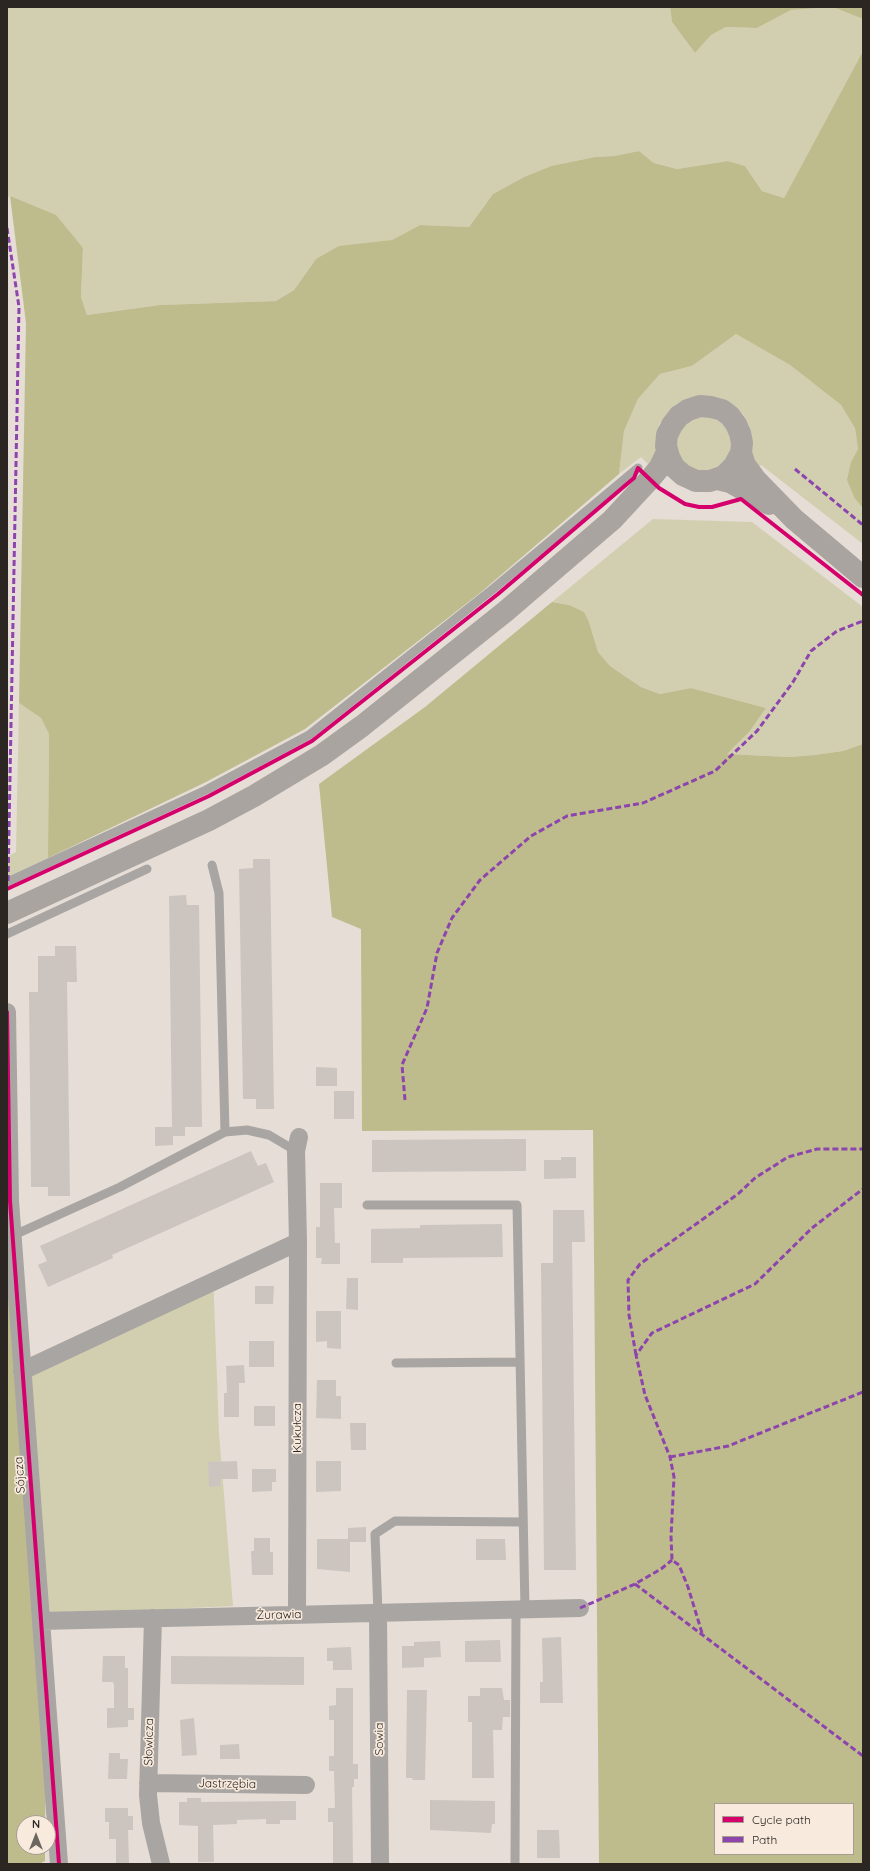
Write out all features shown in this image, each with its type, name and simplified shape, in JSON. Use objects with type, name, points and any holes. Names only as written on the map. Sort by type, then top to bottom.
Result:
[{"type":"main road","points":[[700,406],[711,407],[722,410],[730,416],[736,424],[742,443],[741,453],[734,466],[724,476],[710,481],[696,481],[683,475],[674,467],[668,452],[667,435],[672,424],[679,416],[688,410],[700,406]]},
{"type":"main road","points":[[612,520],[660,467],[668,452]]},
{"type":"main road","points":[[741,453],[745,465],[756,480],[794,519],[863,577]]},
{"type":"main road","points":[[7,913],[209,820],[254,796],[322,755],[362,726],[506,611],[612,520],[658,488],[683,475]]},
{"type":"main road","points":[[717,479],[730,482],[746,490],[794,519]]},
{"type":"street","name":"Sójcza","points":[[7,1012],[8,1199],[59,1864]]},
{"type":"street","name":"Kukułcza","points":[[297,1615],[298,1144]]},
{"type":"street","points":[[22,1371],[298,1242]]},
{"type":"street","name":"Żurawia","points":[[41,1621],[580,1608]]},
{"type":"street","name":"Sowia","points":[[378,1613],[380,1864]]},
{"type":"street","name":"Słowicza","points":[[153,1618],[148,1783],[151,1823],[161,1864]]},
{"type":"street","name":"Jastrzębia","points":[[148,1783],[306,1785]]},
{"type":"lane","points":[[7,882],[206,790],[309,735],[487,594],[638,468]]},
{"type":"lane","points":[[212,865],[219,893],[225,1132]]},
{"type":"lane","points":[[7,934],[147,869]]},
{"type":"lane","points":[[12,1236],[120,1187],[225,1132],[247,1130],[298,1144]]},
{"type":"lane","points":[[367,1205],[517,1205],[523,1522],[515,1864]]},
{"type":"lane","points":[[396,1363],[520,1362]]},
{"type":"lane","points":[[378,1613],[375,1534],[395,1521],[523,1522]]},
{"type":"path","points":[[662,491],[685,504],[699,507],[712,507],[735,501]]},
{"type":"shaded area","points":[[7,7],[670,7],[672,22],[695,53],[711,35],[726,27],[757,28],[791,10],[833,7],[863,19],[863,51],[784,198],[762,191],[745,166],[728,161],[677,169],[654,163],[639,151],[614,156],[595,157],[551,166],[524,177],[493,194],[469,227],[420,225],[392,240],[316,259],[294,290],[276,301],[160,305],[87,315],[81,297],[83,248],[10,196],[7,198]]},
{"type":"shaded area","points":[[670,7],[833,7],[791,10],[757,28],[726,27],[711,35],[695,53],[672,22]]},
{"type":"shaded area","points":[[833,7],[863,7],[863,19]]},
{"type":"shaded area","points":[[863,51],[863,508],[855,499],[847,480],[851,462],[858,449],[855,428],[841,405],[790,365],[736,334],[692,366],[660,374],[638,399],[624,431],[619,474],[480,593],[305,729],[206,782],[48,858],[49,734],[41,718],[19,703],[26,323],[10,196],[56,215],[83,248],[81,297],[87,315],[160,305],[276,301],[294,290],[316,259],[339,246],[392,240],[420,225],[469,227],[493,194],[524,177],[551,166],[595,157],[614,156],[639,151],[654,163],[677,169],[728,161],[745,166],[762,191],[784,198]]},
{"type":"shaded area","points":[[736,334],[790,365],[841,405],[855,427],[858,449],[851,462],[855,499],[863,508],[863,544],[761,465],[757,469],[751,457],[752,444],[750,427],[744,415],[735,406],[720,398],[704,397],[688,399],[676,404],[659,424],[657,451],[650,466],[641,457],[619,474],[624,431],[638,399],[660,374],[692,366]]},
{"type":"shaded area","points":[[704,417],[714,419],[723,425],[729,434],[731,444],[729,454],[723,463],[714,469],[704,471],[694,469],[685,463],[679,454],[677,444],[679,434],[685,425],[694,419]]},
{"type":"shaded area","points":[[653,519],[752,522],[863,607],[863,744],[843,751],[789,757],[726,754],[750,731],[766,708],[691,688],[660,694],[641,687],[610,666],[598,652],[589,622],[569,605],[552,602]]},
{"type":"shaded area","points":[[552,602],[569,605],[584,612],[589,622],[598,652],[610,666],[641,687],[660,694],[691,688],[766,708],[750,731],[727,754],[789,757],[843,751],[863,744],[863,1864],[599,1864],[593,1130],[362,1131],[361,929],[332,917],[319,784],[425,707]]},
{"type":"shaded area","points":[[19,703],[41,718],[49,734],[48,858],[7,877],[7,857],[16,852]]},
{"type":"shaded area","points":[[7,1256],[46,1784],[45,1815],[16,1815],[16,1855],[45,1855],[45,1861],[39,1864],[7,1864]]},
{"type":"shaded area","points":[[213,1273],[219,1433],[233,1606],[33,1615],[15,1365]]},
{"type":"building","points":[[253,859],[270,859],[274,1109],[256,1109],[256,1099],[243,1099],[239,869],[253,868]]},
{"type":"building","points":[[186,895],[187,905],[199,905],[202,1127],[185,1127],[185,1136],[173,1136],[173,1145],[155,1146],[155,1127],[172,1127],[169,896]]},
{"type":"building","points":[[55,946],[76,946],[77,982],[67,982],[70,1196],[48,1196],[48,1187],[31,1187],[29,992],[38,992],[38,956],[55,956]]},
{"type":"building","points":[[316,1067],[337,1068],[337,1086],[316,1086]]},
{"type":"building","points":[[334,1091],[354,1091],[354,1119],[334,1119]]},
{"type":"building","points":[[526,1139],[526,1171],[372,1172],[372,1140]]},
{"type":"building","points":[[251,1151],[258,1166],[266,1163],[274,1182],[112,1255],[113,1258],[48,1287],[38,1265],[47,1261],[40,1246]]},
{"type":"building","points":[[561,1157],[576,1157],[576,1178],[544,1179],[544,1160],[561,1160]]},
{"type":"building","points":[[320,1183],[342,1183],[342,1208],[334,1208],[335,1243],[340,1243],[340,1264],[321,1264],[322,1258],[316,1258],[316,1227],[320,1227]]},
{"type":"building","points":[[553,1210],[584,1210],[585,1242],[572,1242],[576,1570],[544,1570],[541,1263],[553,1263]]},
{"type":"building","points":[[502,1224],[503,1257],[403,1258],[403,1263],[371,1263],[371,1229],[420,1228],[420,1225]]},
{"type":"building","points":[[347,1278],[358,1278],[358,1310],[346,1309]]},
{"type":"building","points":[[255,1286],[274,1286],[273,1304],[255,1304]]},
{"type":"building","points":[[316,1311],[341,1311],[341,1349],[327,1348],[327,1341],[316,1342]]},
{"type":"building","points":[[249,1341],[274,1341],[274,1367],[249,1367]]},
{"type":"building","points":[[244,1365],[245,1383],[239,1383],[239,1417],[224,1417],[224,1393],[227,1393],[226,1366]]},
{"type":"building","points":[[317,1380],[336,1380],[336,1396],[341,1396],[341,1419],[316,1418]]},
{"type":"building","points":[[254,1406],[275,1406],[275,1426],[254,1426]]},
{"type":"building","points":[[350,1423],[366,1423],[366,1450],[351,1450]]},
{"type":"building","points":[[237,1461],[238,1479],[220,1479],[221,1486],[209,1487],[208,1462]]},
{"type":"building","points":[[316,1461],[341,1461],[341,1491],[316,1492]]},
{"type":"building","points":[[252,1469],[276,1469],[276,1482],[272,1482],[272,1491],[252,1492]]},
{"type":"building","points":[[366,1527],[366,1542],[350,1542],[350,1572],[317,1569],[317,1539],[348,1539],[348,1528]]},
{"type":"building","points":[[254,1538],[270,1538],[270,1552],[273,1552],[273,1575],[252,1575],[251,1551],[254,1551]]},
{"type":"building","points":[[476,1539],[505,1539],[506,1560],[476,1560]]},
{"type":"building","points":[[561,1637],[563,1703],[540,1703],[540,1682],[543,1682],[542,1638]]},
{"type":"building","points":[[500,1640],[501,1662],[465,1662],[465,1641]]},
{"type":"building","points":[[440,1641],[441,1657],[424,1658],[424,1667],[402,1668],[402,1646],[414,1646],[414,1642]]},
{"type":"building","points":[[351,1647],[352,1670],[333,1670],[333,1661],[327,1661],[327,1648]]},
{"type":"building","points":[[103,1656],[125,1656],[125,1668],[128,1668],[128,1708],[134,1708],[134,1720],[128,1720],[128,1727],[107,1728],[107,1708],[114,1708],[114,1685],[113,1682],[102,1682]]},
{"type":"building","points":[[171,1656],[304,1657],[304,1685],[171,1684]]},
{"type":"building","points":[[336,1688],[353,1688],[353,1764],[358,1764],[358,1779],[354,1779],[354,1787],[352,1787],[353,1864],[333,1864],[333,1822],[328,1822],[328,1808],[335,1808],[334,1771],[329,1771],[329,1756],[334,1756],[334,1720],[329,1720],[329,1706],[336,1705]]},
{"type":"building","points":[[480,1688],[502,1688],[504,1700],[510,1700],[510,1717],[503,1717],[502,1730],[493,1730],[494,1778],[472,1778],[472,1722],[468,1722],[468,1696],[480,1696]]},
{"type":"building","points":[[407,1690],[427,1690],[425,1780],[413,1780],[412,1778],[406,1778]]},
{"type":"building","points":[[194,1718],[197,1755],[182,1756],[180,1720]]},
{"type":"building","points":[[239,1744],[240,1759],[220,1759],[220,1745]]},
{"type":"building","points":[[109,1753],[120,1753],[120,1759],[128,1759],[127,1779],[108,1779]]},
{"type":"building","points":[[187,1798],[201,1798],[201,1802],[296,1801],[296,1820],[280,1820],[280,1824],[266,1824],[266,1819],[237,1820],[237,1824],[213,1825],[214,1862],[198,1862],[198,1826],[179,1825],[179,1802],[187,1802]]},
{"type":"building","points":[[430,1800],[495,1801],[495,1824],[492,1824],[491,1833],[430,1830]]},
{"type":"building","points":[[105,1808],[128,1808],[128,1816],[133,1816],[133,1830],[128,1830],[129,1864],[116,1864],[116,1839],[109,1839],[109,1822],[105,1822]]},
{"type":"building","points":[[537,1830],[559,1830],[560,1858],[537,1858]]},
{"type":"marked path","points":[[7,228],[19,307],[8,882]]},
{"type":"marked path","points":[[795,469],[863,525]]},
{"type":"marked path","points":[[405,1100],[402,1065],[427,1008],[437,953],[452,918],[480,880],[531,836],[567,816],[643,803],[715,771],[757,731],[793,682],[811,651],[837,631],[863,621]]},
{"type":"marked path","points":[[636,1355],[629,1315],[628,1280],[640,1264],[738,1194],[755,1178],[788,1157],[817,1149],[863,1149]]},
{"type":"marked path","points":[[702,1633],[688,1587],[679,1565],[672,1560],[671,1537],[674,1477],[670,1457],[645,1395],[636,1355],[652,1333],[755,1284],[812,1228],[863,1189]]},
{"type":"marked path","points":[[670,1457],[728,1446],[863,1392]]},
{"type":"marked path","points":[[580,1608],[635,1584],[661,1569],[672,1560]]},
{"type":"marked path","points":[[635,1584],[863,1756]]},
{"type":"cycle path","points":[[638,468],[659,488],[685,504],[699,507],[712,507],[741,499],[863,595]]},
{"type":"cycle path","points":[[7,889],[209,796],[312,741],[498,594],[634,478],[638,468]]},
{"type":"cycle path","points":[[7,1012],[10,1201],[59,1864]]}]
